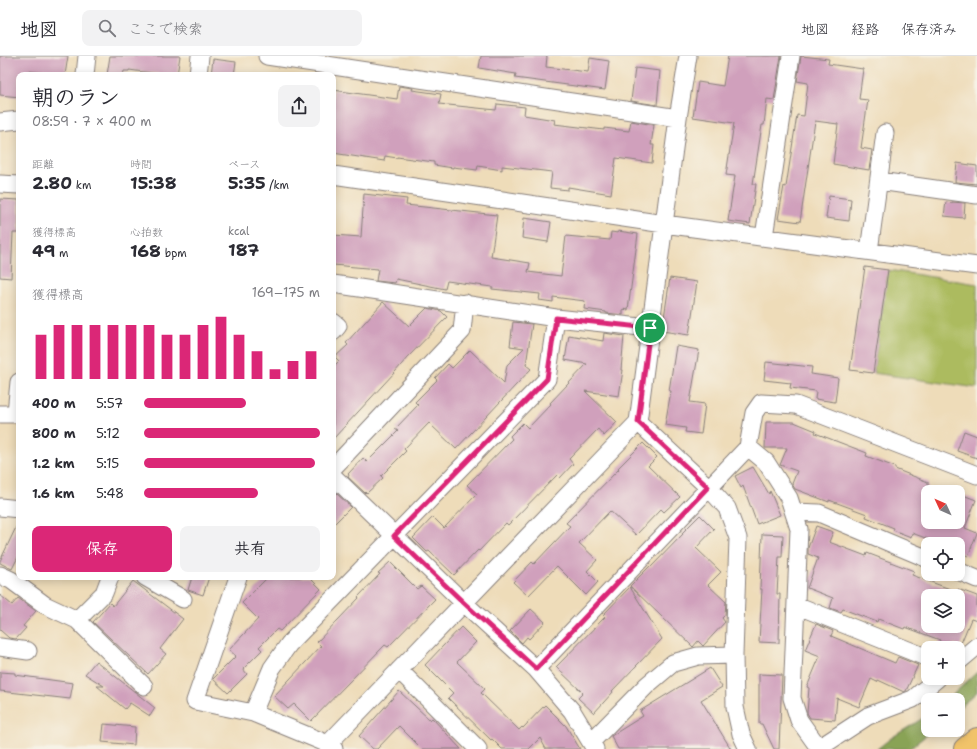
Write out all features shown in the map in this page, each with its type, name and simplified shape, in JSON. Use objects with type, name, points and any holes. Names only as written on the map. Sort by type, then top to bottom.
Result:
[{"type":"highway","points":[[965,749],[977,739]]},
{"type":"street","points":[[85,72],[87,56]]},
{"type":"street","points":[[198,72],[200,56]]},
{"type":"street","points":[[267,56],[678,118]]},
{"type":"street","points":[[237,580],[195,701],[253,713],[331,746],[399,670],[638,422],[678,118],[688,56]]},
{"type":"street","points":[[764,237],[791,56]]},
{"type":"street","points":[[0,122],[16,120]]},
{"type":"street","points":[[869,251],[885,133]]},
{"type":"street","points":[[336,175],[664,224],[977,266]]},
{"type":"street","points":[[879,181],[977,195]]},
{"type":"street","points":[[0,184],[16,186]]},
{"type":"street","points":[[336,284],[556,318],[650,328]]},
{"type":"street","points":[[336,465],[462,332],[465,303]]},
{"type":"street","points":[[253,713],[272,668],[290,644],[547,379],[556,318]]},
{"type":"street","points":[[12,413],[16,395]]},
{"type":"street","points":[[536,669],[748,446],[754,413],[761,403],[796,405],[977,475]]},
{"type":"street","points":[[638,422],[708,487],[727,508],[738,538],[734,655],[734,707],[741,734],[748,749]]},
{"type":"street","points":[[748,446],[766,462],[789,498],[799,529],[792,698],[798,720],[819,748],[868,716],[913,699],[930,685]]},
{"type":"street","points":[[336,479],[464,603],[536,669],[572,711],[593,746],[647,685],[673,663],[698,656],[734,655]]},
{"type":"street","points":[[0,506],[16,509]]},
{"type":"street","points":[[794,512],[819,513],[921,556]]},
{"type":"street","points":[[965,574],[977,579]]},
{"type":"street","points":[[0,575],[11,580],[46,605],[76,620],[144,686]]},
{"type":"street","points":[[76,620],[104,593],[109,580]]},
{"type":"street","points":[[149,580],[183,599]]},
{"type":"street","points":[[796,606],[921,655]]},
{"type":"street","points":[[965,656],[977,646]]},
{"type":"street","points":[[0,647],[28,651]]},
{"type":"street","points":[[399,670],[478,749]]},
{"type":"green space","points":[[888,270],[977,284],[977,388],[873,373]]},
{"type":"green space","points":[[977,672],[977,692],[965,703],[965,693],[954,693],[965,685],[965,683]]},
{"type":"green space","points":[[921,719],[921,737],[924,737],[909,749],[877,749],[891,738]]},
{"type":"building","points":[[0,56],[68,56],[65,72],[16,72],[16,97],[0,95]]},
{"type":"building","points":[[110,56],[180,56],[177,72],[144,72],[129,70],[124,72],[107,72]]},
{"type":"building","points":[[481,56],[547,56],[546,67],[588,72],[590,58],[609,61],[605,90],[515,78],[516,74],[479,68]]},
{"type":"building","points":[[728,56],[781,56],[774,100],[767,99],[764,125],[762,125],[753,184],[756,184],[750,224],[728,221],[735,176],[726,175],[734,123],[693,117],[698,82],[723,86]]},
{"type":"building","points":[[801,56],[829,59],[828,64],[863,69],[859,99],[868,100],[861,148],[872,150],[869,170],[833,164],[838,124],[815,121],[800,222],[778,219],[784,186],[786,187],[797,115],[804,116],[808,83],[797,81]]},
{"type":"building","points":[[213,59],[236,62],[234,72],[211,72]]},
{"type":"building","points":[[635,68],[660,71],[657,105],[631,101]]},
{"type":"building","points":[[399,86],[413,88],[412,90],[441,94],[439,104],[496,110],[497,104],[525,107],[524,115],[555,120],[554,124],[604,130],[604,128],[629,131],[631,121],[654,125],[651,145],[654,145],[652,163],[616,158],[611,194],[568,187],[568,190],[550,188],[552,172],[502,166],[502,170],[478,166],[477,170],[453,168],[434,165],[434,162],[397,157],[385,156],[384,161],[336,153],[336,90],[397,99]]},
{"type":"building","points":[[957,163],[977,166],[977,184],[955,182]]},
{"type":"building","points":[[364,194],[407,199],[406,205],[497,215],[491,257],[530,263],[528,272],[561,276],[566,236],[610,240],[611,232],[618,233],[618,231],[638,234],[628,310],[623,309],[623,315],[584,309],[585,301],[553,297],[553,302],[539,300],[540,294],[492,289],[492,287],[447,281],[445,289],[396,279],[395,283],[376,281],[378,269],[336,265],[336,235],[361,237]]},
{"type":"building","points":[[829,196],[851,199],[849,221],[826,218]]},
{"type":"building","points":[[0,199],[16,200],[16,233],[13,233],[11,278],[0,277]]},
{"type":"building","points":[[946,202],[965,203],[964,218],[944,216]]},
{"type":"building","points":[[524,218],[551,222],[548,242],[522,238]]},
{"type":"building","points":[[865,267],[888,270],[873,373],[850,370]]},
{"type":"building","points":[[670,278],[697,282],[689,335],[662,331]]},
{"type":"building","points":[[383,302],[409,326],[427,308],[441,311],[447,317],[407,358],[336,436],[336,364],[339,361],[336,356],[348,345],[346,343]]},
{"type":"building","points":[[513,322],[532,324],[526,365],[531,369],[456,449],[429,423],[404,449],[406,451],[381,476],[383,478],[367,493],[365,493],[348,477],[348,474],[363,458],[367,462],[398,431],[395,429],[418,405],[415,402],[437,380],[435,378],[448,364],[452,368],[470,350],[504,383],[507,365],[524,348],[510,346]]},
{"type":"building","points":[[604,333],[624,336],[621,370],[623,370],[619,396],[585,391],[617,422],[604,436],[598,429],[569,459],[573,464],[560,478],[557,475],[508,525],[506,523],[454,575],[413,538],[433,517],[444,528],[477,494],[467,485],[512,439],[510,436],[523,423],[528,428],[587,364],[565,360],[569,335],[603,341]]},
{"type":"building","points":[[676,346],[699,350],[690,402],[705,404],[701,434],[685,432],[686,428],[665,425],[671,391],[669,391]]},
{"type":"building","points":[[766,362],[812,367],[811,374],[838,378],[835,402],[815,399],[816,391],[790,388],[791,383],[764,380]]},
{"type":"building","points":[[766,422],[794,422],[816,431],[815,433],[867,453],[866,456],[895,467],[895,469],[928,482],[928,485],[921,485],[921,529],[965,528],[977,533],[968,556],[965,555],[965,537],[923,537],[912,533],[911,537],[893,530],[894,528],[866,517],[867,514],[795,489],[792,484],[797,471],[780,465],[787,448],[765,448]]},
{"type":"building","points":[[964,431],[977,436],[977,458],[957,451]]},
{"type":"building","points":[[643,443],[657,457],[648,466],[680,497],[664,512],[661,509],[636,535],[610,511],[579,543],[597,560],[587,571],[598,582],[586,595],[557,566],[528,596],[513,582],[532,562],[534,564],[570,526],[566,523]]},
{"type":"building","points":[[753,467],[769,494],[770,491],[780,515],[757,524],[743,486],[741,488],[735,476]]},
{"type":"building","points":[[336,493],[351,507],[336,522]]},
{"type":"building","points":[[965,496],[976,500],[965,528]]},
{"type":"building","points":[[700,515],[714,529],[696,548],[721,572],[708,585],[726,602],[725,615],[722,618],[725,622],[703,646],[698,641],[693,647],[630,586],[650,566],[651,567]]},
{"type":"building","points":[[816,526],[833,532],[829,542],[866,556],[867,553],[914,571],[912,575],[921,578],[921,581],[928,581],[950,589],[921,589],[921,633],[905,627],[904,629],[878,619],[877,622],[843,609],[841,612],[830,608],[833,598],[807,588],[818,558],[808,554],[808,548]]},
{"type":"building","points":[[16,527],[16,561],[12,569],[0,563]]},
{"type":"building","points":[[762,534],[783,535],[782,557],[779,557],[777,594],[780,594],[779,643],[759,642],[762,589],[760,589]]},
{"type":"building","points":[[390,562],[417,589],[421,586],[435,599],[388,647],[385,645],[311,721],[294,704],[288,709],[274,696],[321,646],[317,642],[359,598],[358,597],[380,574],[378,573]]},
{"type":"building","points":[[191,580],[208,580],[203,595],[188,590]]},
{"type":"building","points":[[265,580],[312,580],[321,589],[280,631],[277,629],[259,647],[262,650],[243,669],[247,674],[228,693],[213,679],[236,656],[229,650],[258,619],[242,603]]},
{"type":"building","points":[[133,581],[183,619],[160,649],[166,654],[148,674],[93,622],[110,603],[113,606]]},
{"type":"building","points":[[630,587],[662,639],[612,691],[613,692],[594,713],[578,698],[583,693],[556,667],[605,617],[603,615]]},
{"type":"building","points":[[965,592],[977,596],[977,621],[971,619],[962,641],[940,640],[921,633],[965,633]]},
{"type":"building","points":[[0,595],[12,605],[18,598],[36,611],[23,626],[26,628],[16,639],[9,638],[0,630]]},
{"type":"building","points":[[531,609],[545,622],[529,639],[527,637],[522,643],[510,631]]},
{"type":"building","points":[[816,624],[833,631],[831,636],[895,663],[898,657],[918,665],[906,691],[904,692],[878,680],[877,682],[871,679],[859,707],[837,698],[835,720],[810,718],[807,713],[809,688],[807,687],[820,656],[805,650]]},
{"type":"building","points":[[461,627],[476,642],[457,662],[485,689],[481,693],[519,730],[522,727],[523,728],[545,705],[566,726],[580,749],[546,749],[540,738],[529,749],[502,749],[448,698],[453,693],[425,665]]},
{"type":"building","points":[[96,661],[155,708],[150,716],[130,703],[125,709],[97,686],[104,686],[85,674]]},
{"type":"building","points":[[710,668],[722,687],[701,700],[731,749],[618,749],[611,736],[643,716],[640,711]]},
{"type":"building","points":[[0,672],[15,673],[15,675],[73,683],[70,699],[0,691]]},
{"type":"building","points":[[759,674],[782,675],[779,749],[774,749],[762,724],[759,724]]},
{"type":"building","points":[[399,691],[430,720],[432,718],[461,749],[422,749],[399,726],[377,749],[373,749],[359,736]]},
{"type":"building","points":[[104,724],[135,727],[134,745],[102,742]]},
{"type":"route","points":[[556,318],[650,328],[638,422],[708,487],[536,669],[394,536],[547,379],[556,318]]}]
